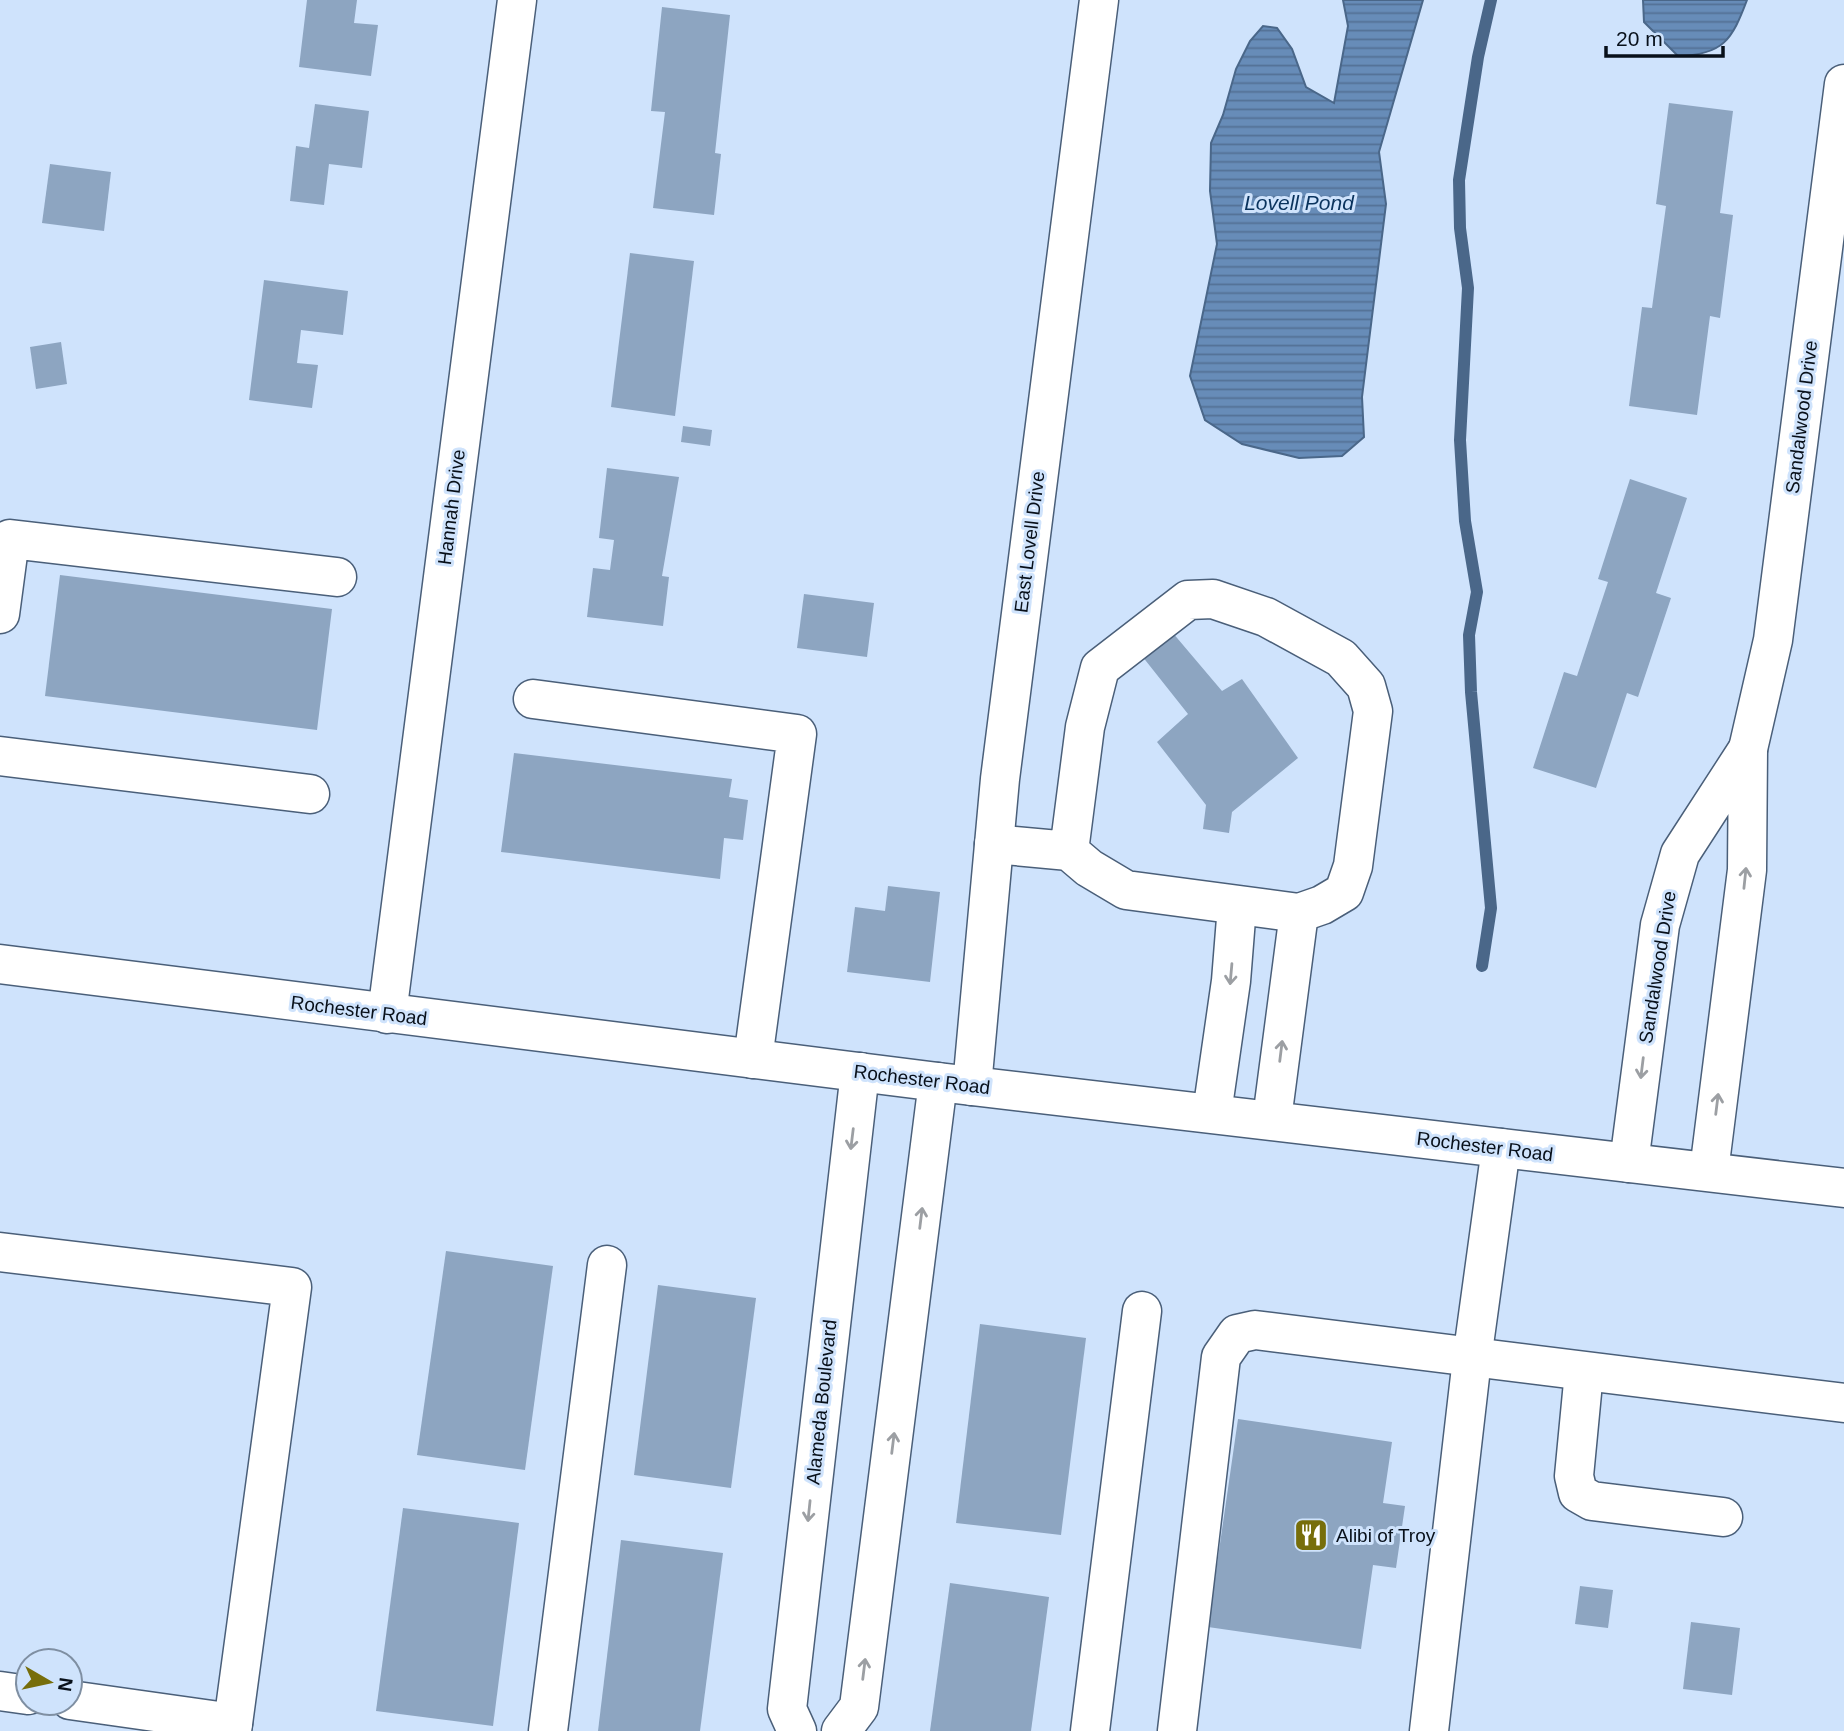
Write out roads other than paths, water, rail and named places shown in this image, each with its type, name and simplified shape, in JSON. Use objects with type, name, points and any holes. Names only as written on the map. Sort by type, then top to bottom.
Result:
[{"type":"street","name":"Hannah Drive","points":[[387,1014],[517,0]]},
{"type":"street","name":"East Lovell Drive","points":[[955,1084],[994,844],[1006,729],[1099,0]]},
{"type":"street","name":"Sandalwood Drive","points":[[1709,1171],[1746,870],[1748,748],[1773,640],[1844,84]]},
{"type":"street","points":[[0,614],[5,538],[337,577]]},
{"type":"street","points":[[994,844],[1069,851],[1089,868],[1126,890],[1299,913],[1322,905],[1344,892],[1353,866],[1373,711],[1366,686],[1341,658],[1266,617],[1213,599],[1188,600],[1100,668],[1085,727],[1069,851]]},
{"type":"street","points":[[533,699],[797,734],[753,1059]]},
{"type":"street","name":"Sandalwood Drive","points":[[1629,1163],[1660,925],[1668,890],[1680,855],[1748,748]]},
{"type":"street","points":[[0,755],[310,793]]},
{"type":"street","points":[[1212,1113],[1231,981],[1237,906]]},
{"type":"street","points":[[1272,1119],[1299,913]]},
{"type":"street","name":"Rochester Road","points":[[0,964],[955,1084],[1844,1188]]},
{"type":"street","name":"Alameda Boulevard","points":[[797,1731],[787,1709],[860,1072]]},
{"type":"street","points":[[841,1731],[859,1707],[955,1084]]},
{"type":"street","points":[[1429,1731],[1472,1359],[1501,1148]]},
{"type":"street","points":[[0,1251],[292,1287],[232,1727],[84,1702]]},
{"type":"street","points":[[548,1731],[607,1265]]},
{"type":"street","points":[[1090,1731],[1142,1311]]},
{"type":"street","points":[[1177,1731],[1221,1357],[1237,1334],[1255,1330],[1844,1403]]},
{"type":"street","points":[[1584,1372],[1574,1476],[1578,1493],[1592,1501],[1723,1517]]},
{"type":"water","name":"Lovell Pond","points":[[1343,0],[1423,0],[1379,152],[1386,204],[1362,397],[1364,437],[1342,456],[1299,458],[1242,444],[1205,420],[1190,376],[1217,244],[1210,191],[1211,143],[1223,115],[1236,69],[1250,41],[1263,26],[1277,28],[1292,49],[1306,87],[1334,103],[1348,26]]},
{"type":"water","points":[[1643,0],[1747,0],[1724,43],[1706,52],[1678,56],[1644,22]]},
{"type":"waterway","points":[[1482,966],[1491,908],[1471,692],[1469,635],[1477,592],[1465,521],[1460,440],[1468,288],[1460,228],[1459,180],[1478,57],[1491,0]]},
{"type":"place","name":"Alibi of Troy","points":[[1311,1535]]}]
